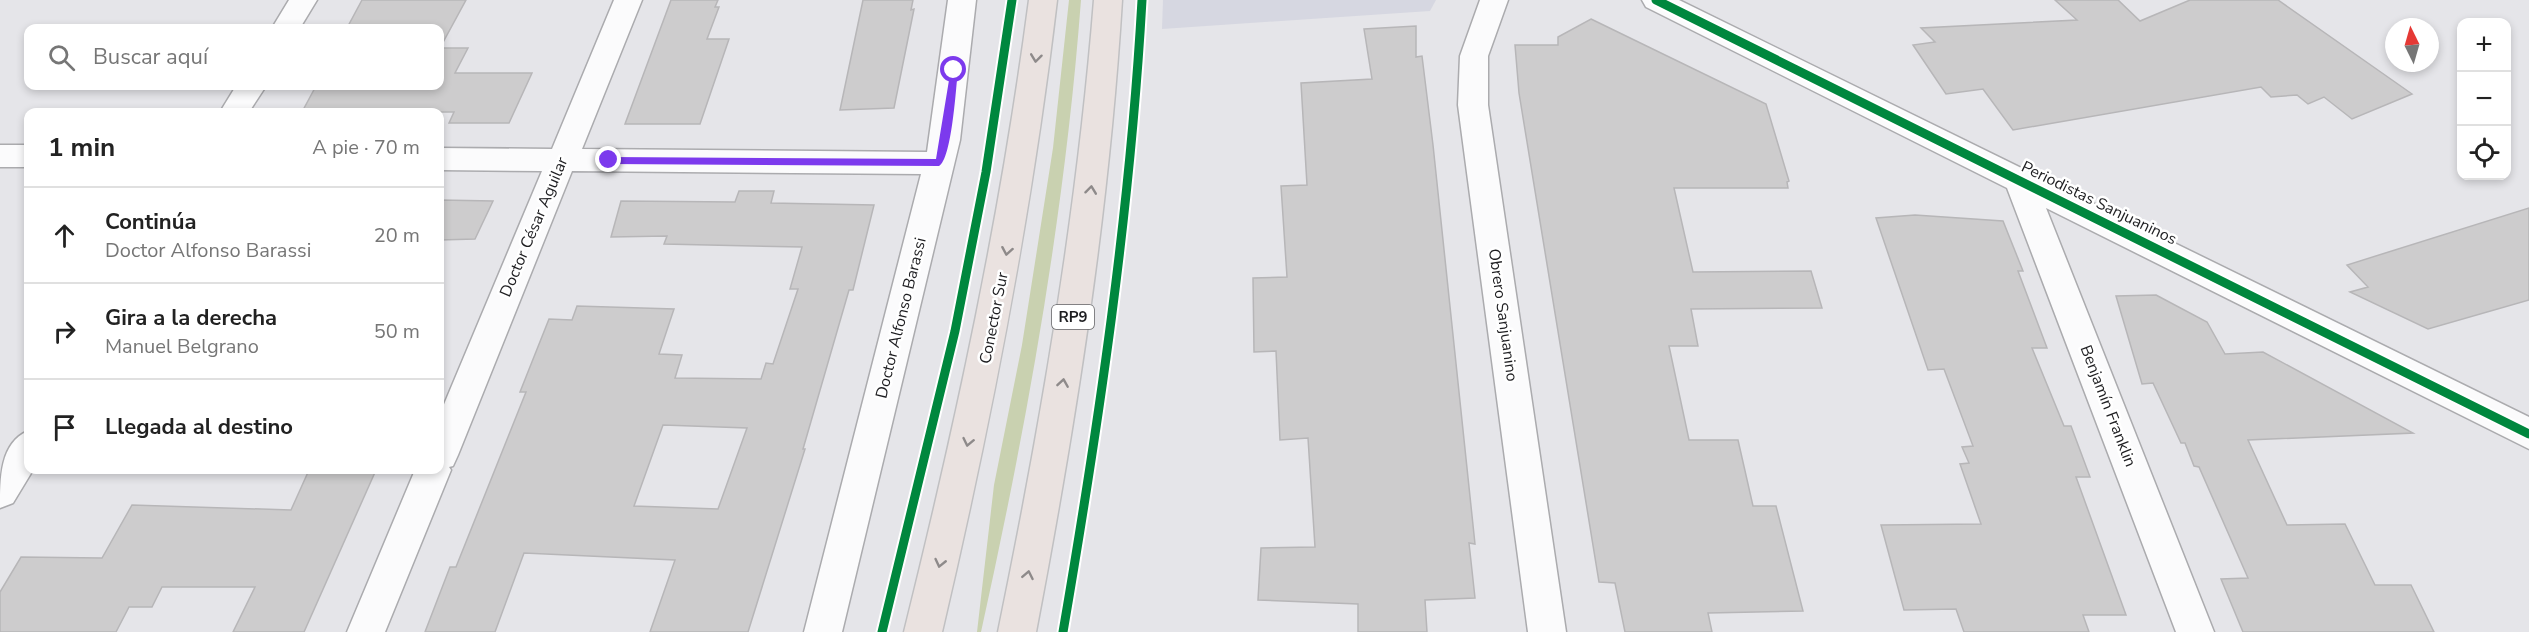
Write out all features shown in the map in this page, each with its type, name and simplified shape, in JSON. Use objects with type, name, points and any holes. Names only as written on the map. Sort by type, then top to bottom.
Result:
[{"type":"main road","name":"Conector Sur","points":[[923,632],[964,461],[1001,281],[1026,131],[1043,0]]},
{"type":"main road","name":"RP9","points":[[1017,632],[1058,414],[1082,262],[1097,137],[1108,0]]},
{"type":"street","points":[[288,24],[303,0]]},
{"type":"street","name":"Doctor César Aguilar","points":[[444,445],[628,0]]},
{"type":"street","name":"Doctor Alfonso Barassi","points":[[823,632],[945,140],[962,0]]},
{"type":"street","name":"Obrero Sanjuanino","points":[[1494,0],[1474,56],[1473,105],[1547,632]]},
{"type":"street","name":"Periodistas Sanjuaninos","points":[[1656,0],[2529,434]]},
{"type":"street","points":[[237,108],[248,90]]},
{"type":"street","points":[[0,156],[24,156]]},
{"type":"street","points":[[444,159],[939,163]]},
{"type":"street","name":"Benjamín Franklin","points":[[2020,181],[2195,632]]},
{"type":"street","points":[[0,492],[24,453]]},
{"type":"street","points":[[366,632],[431,474]]},
{"type":"shaded area","points":[[1163,0],[1436,0],[1430,11],[1162,29]]},
{"type":"green space","points":[[1069,0],[1081,0],[1074,80],[1054,239],[1014,475],[981,632],[977,632],[994,485],[1022,345],[1053,148]]},
{"type":"building","points":[[362,0],[466,0],[444,41],[444,24],[349,24]]},
{"type":"building","points":[[671,0],[718,0],[715,7],[719,7],[707,39],[729,39],[700,124],[625,124]]},
{"type":"building","points":[[863,0],[913,0],[911,10],[914,9],[894,108],[840,110]]},
{"type":"building","points":[[2055,0],[2118,0],[2140,21],[2190,0],[2278,0],[2412,94],[2352,119],[2324,97],[2308,104],[2297,95],[2271,97],[2261,87],[2013,130],[1983,89],[1946,94],[1913,45],[1935,42],[1921,28],[2077,20]]},
{"type":"building","points":[[1591,19],[1766,104],[1789,181],[1787,182],[1788,188],[1674,188],[1693,272],[1811,271],[1822,308],[1691,309],[1698,346],[1669,346],[1689,440],[1738,440],[1753,506],[1776,506],[1803,611],[1708,613],[1712,632],[1625,632],[1615,583],[1599,582],[1519,93],[1515,45],[1558,45],[1558,37]]},
{"type":"building","points":[[1416,26],[1416,57],[1422,56],[1433,145],[1475,544],[1469,543],[1475,598],[1425,600],[1427,632],[1358,632],[1358,604],[1258,600],[1261,548],[1315,547],[1308,438],[1280,440],[1276,351],[1254,352],[1253,278],[1287,277],[1281,186],[1307,185],[1301,83],[1372,79],[1364,29]]},
{"type":"building","points":[[444,48],[468,48],[455,73],[532,73],[509,123],[449,123],[454,112],[444,112],[444,108],[304,108],[314,90],[444,90]]},
{"type":"building","points":[[739,191],[774,191],[771,203],[874,205],[853,290],[849,290],[803,449],[805,449],[748,632],[650,632],[675,560],[524,553],[495,632],[425,632],[450,567],[456,567],[526,392],[520,392],[549,319],[572,320],[577,306],[674,309],[659,354],[682,355],[675,378],[761,379],[766,363],[773,364],[798,289],[790,289],[802,247],[664,244],[667,236],[611,237],[621,201],[735,202]],"holes":[[[663,425],[747,428],[718,509],[634,506]]]},
{"type":"building","points":[[444,200],[493,201],[475,239],[444,240]]},
{"type":"building","points":[[2529,208],[2529,300],[2428,329],[2350,292],[2368,287],[2347,265]]},
{"type":"building","points":[[1915,215],[2003,221],[2023,271],[2018,271],[2047,348],[2032,348],[2064,426],[2071,426],[2090,477],[2076,477],[2126,615],[2083,615],[2089,632],[1964,632],[1956,609],[1904,610],[1881,525],[1981,524],[1960,464],[1969,463],[1962,447],[1973,446],[1944,369],[1928,370],[1876,218]]},
{"type":"building","points":[[2156,295],[2207,322],[2225,354],[2263,352],[2413,433],[2248,440],[2287,525],[2345,524],[2375,585],[2411,585],[2434,632],[2243,632],[2221,579],[2248,578],[2199,467],[2194,466],[2185,443],[2181,443],[2153,383],[2142,384],[2116,296]]},
{"type":"building","points":[[307,474],[374,474],[304,632],[233,632],[255,587],[162,587],[152,607],[129,607],[116,632],[0,632],[0,592],[21,557],[102,558],[132,505],[291,510]]},
{"type":"cycle path","points":[[882,632],[955,331],[986,172],[1012,0]]},
{"type":"cycle path","points":[[1063,632],[1089,475],[1123,238],[1142,0]]},
{"type":"cycle path","points":[[1656,0],[2529,434]]},
{"type":"route","points":[[609,160],[939,163],[945,140],[954,70]]}]
